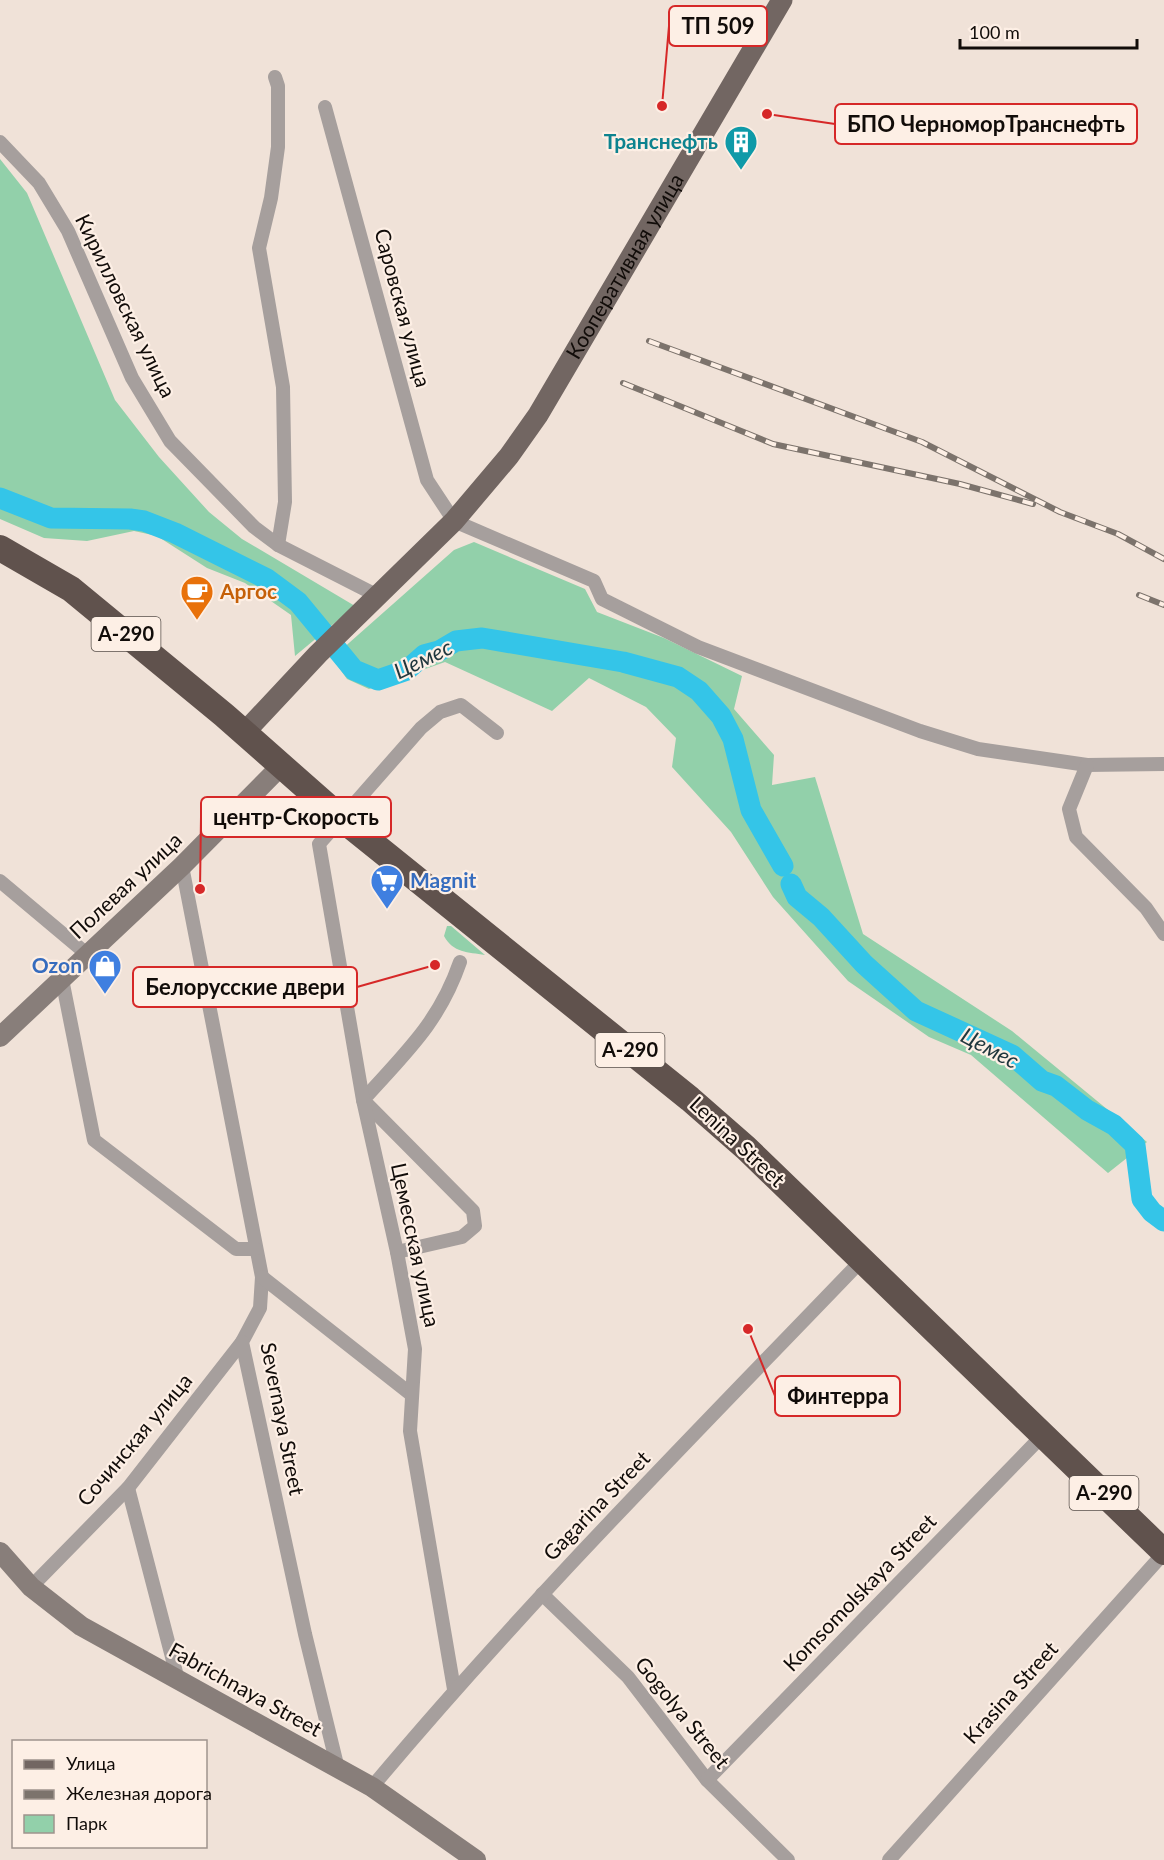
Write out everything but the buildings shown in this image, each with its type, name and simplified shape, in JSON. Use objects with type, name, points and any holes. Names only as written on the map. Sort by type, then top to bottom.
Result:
[{"type":"highway","name":"А-290","points":[[0,548],[71,589],[244,733]]},
{"type":"highway","name":"Lenina Street","points":[[244,733],[342,819],[690,1099],[746,1148],[1164,1553]]},
{"type":"main road","name":"Кооперативная улица","points":[[244,733],[318,654],[378,596],[509,456],[538,415],[782,0]]},
{"type":"street","points":[[276,76],[278,147],[271,198],[259,248],[283,387],[285,502],[278,545]]},
{"type":"street","name":"Саровская улица","points":[[325,107],[427,480],[452,518]]},
{"type":"street","name":"Кирилловская улица","points":[[0,142],[39,183],[68,231],[132,378],[170,441],[254,527],[278,545],[355,582],[378,596]]},
{"type":"street","points":[[452,518],[594,581],[602,600],[698,647],[920,731],[978,749],[1087,765],[1164,764]]},
{"type":"street","points":[[342,819],[421,728],[440,712],[461,705],[497,733]]},
{"type":"street","points":[[1087,765],[1069,809],[1076,837],[1146,909],[1164,934]]},
{"type":"street","name":"Полевая улица","points":[[0,1036],[182,866],[280,766]]},
{"type":"street","name":"Цемесская улица","points":[[342,819],[319,844],[363,1100],[397,1252],[415,1349],[410,1431],[454,1689]]},
{"type":"street","name":"Severnaya Street","points":[[182,866],[262,1277],[260,1308],[242,1342],[305,1634],[338,1769]]},
{"type":"street","points":[[0,881],[88,955]]},
{"type":"street","points":[[397,1252],[462,1237],[475,1226],[473,1211],[363,1100],[430,1025],[449,994],[460,962]]},
{"type":"street","points":[[62,979],[94,1140],[236,1249],[255,1249]]},
{"type":"street","name":"Gagarina Street","points":[[372,1787],[454,1689],[542,1594],[861,1261]]},
{"type":"street","points":[[262,1277],[412,1395]]},
{"type":"street","name":"Сочинская улица","points":[[31,1587],[128,1488],[242,1342]]},
{"type":"street","name":"Komsomolskaya Street","points":[[707,1780],[1043,1435]]},
{"type":"street","points":[[128,1488],[178,1680]]},
{"type":"street","name":"Fabrichnaya Street","points":[[0,1552],[31,1587],[81,1626],[372,1787],[476,1860]]},
{"type":"street","name":"Krasina Street","points":[[889,1860],[1164,1553]]},
{"type":"street","name":"Gogolya Street","points":[[542,1594],[628,1677],[707,1780],[788,1860]]},
{"type":"green space","points":[[0,159],[27,193],[115,400],[159,457],[209,512],[242,539],[355,606],[295,656],[291,615],[245,583],[207,568],[157,536],[134,531],[87,541],[44,538],[0,519]]},
{"type":"green space","points":[[474,542],[585,589],[597,612],[664,638],[742,676],[734,709],[774,755],[772,785],[815,777],[863,934],[1012,1031],[1147,1142],[1108,1173],[971,1055],[929,1037],[848,981],[773,897],[731,832],[672,767],[676,738],[646,707],[589,678],[552,711],[445,662],[369,689],[347,679],[332,658],[454,550]]},
{"type":"green space","points":[[447,926],[451,926],[485,955],[461,951],[452,946],[444,936]]},
{"type":"waterway","name":"Цемес","points":[[0,498],[51,518],[130,519],[144,521],[175,533],[267,579],[298,602],[354,670],[378,680],[407,670],[424,655],[439,651],[456,641],[482,638],[623,662],[678,677],[699,691],[721,716],[733,739],[751,810],[783,866]]},
{"type":"waterway","name":"Цемес","points":[[791,884],[797,897],[821,917],[864,964],[916,1011],[1012,1055],[1042,1081],[1056,1086],[1087,1110],[1114,1125],[1135,1145],[1142,1199],[1152,1212],[1164,1221]]},
{"type":"railway","points":[[649,341],[922,442],[1060,512],[1118,534],[1164,559]]},
{"type":"railway","points":[[623,383],[773,444],[960,484],[1033,504]]},
{"type":"railway","points":[[1139,595],[1164,605]]},
{"type":"place","name":"ТП 509","points":[[662,106]]},
{"type":"place","name":"БПО ЧерноморТранснефть","points":[[767,114]]},
{"type":"place","name":"Транснефть","points":[[741,171]]},
{"type":"place","name":"Аргос","points":[[197,621]]},
{"type":"place","name":"центр-Скорость","points":[[200,889]]},
{"type":"place","name":"Magnit","points":[[387,910]]},
{"type":"place","name":"Белорусские двери","points":[[435,965]]},
{"type":"place","name":"Ozon","points":[[105,995]]},
{"type":"place","name":"Финтерра","points":[[748,1329]]}]
